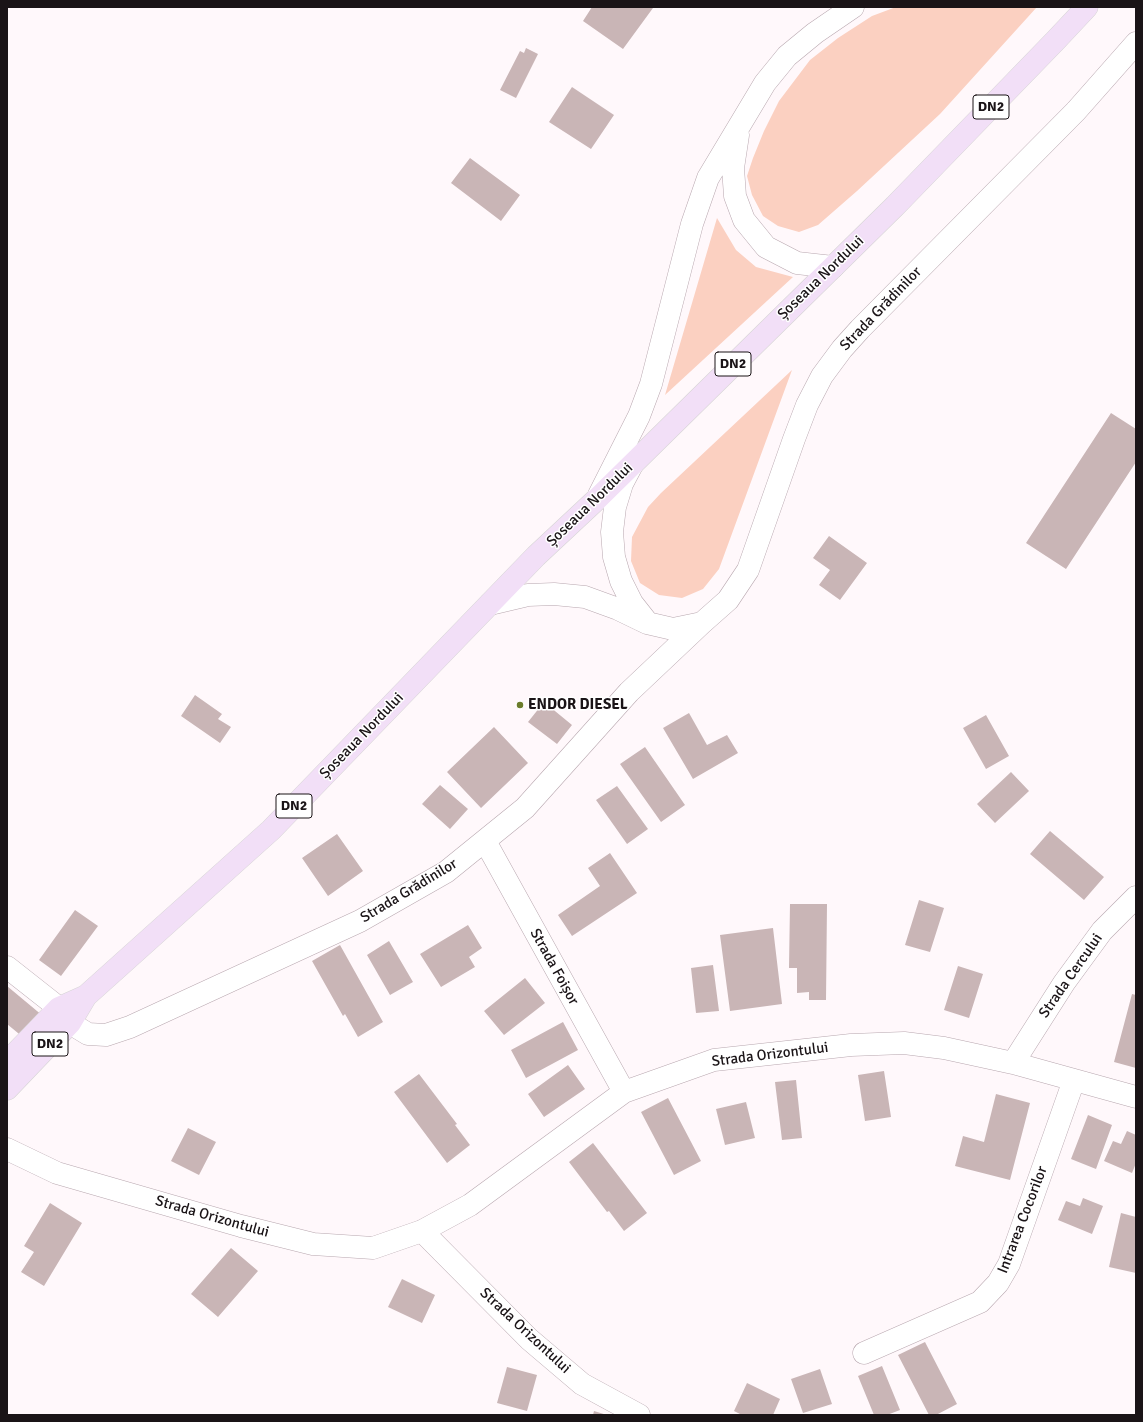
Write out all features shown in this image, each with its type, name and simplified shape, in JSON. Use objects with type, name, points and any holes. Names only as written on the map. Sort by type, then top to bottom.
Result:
[{"type":"main road","name":"Șoseaua Nordului","points":[[7,1062],[65,1015],[271,830],[536,556],[597,499],[895,206],[1087,7]]},
{"type":"main road","name":"Șoseaua Nordului","points":[[7,1089],[65,1015]]},
{"type":"street","points":[[597,499],[639,416],[651,384],[692,224],[708,178],[764,84],[788,56],[815,33],[853,7]]},
{"type":"street","name":"Strada Grădinilor","points":[[7,967],[88,1034],[106,1035],[130,1027],[360,921],[446,872],[525,808],[629,692],[728,600],[748,570],[807,405],[822,376],[842,349],[860,328],[1076,111],[1136,44]]},
{"type":"street","points":[[739,125],[733,168],[735,196],[744,220],[766,247],[797,263],[833,267]]},
{"type":"street","points":[[634,462],[622,484],[615,507],[612,532],[614,557],[621,581],[632,603],[647,623]]},
{"type":"street","name":"Strada Grădinilor","points":[[490,604],[528,595],[554,594],[585,597],[618,609],[647,623],[673,629],[702,623]]},
{"type":"street","name":"Strada Foișor","points":[[484,841],[624,1092]]},
{"type":"street","name":"Strada Cercului","points":[[1013,1063],[1064,983],[1102,931],[1136,897]]},
{"type":"street","name":"Strada Orizontului","points":[[7,1149],[57,1173],[241,1226],[313,1244],[373,1248],[422,1231],[470,1205],[624,1092],[714,1060],[874,1043],[904,1042],[944,1048],[1013,1063],[1136,1097]]},
{"type":"street","name":"Intrarea Cocorilor","points":[[864,1354],[980,1302],[998,1283],[1009,1264],[1074,1080]]},
{"type":"street","name":"Strada Orizontului","points":[[422,1231],[529,1339],[582,1384],[639,1415]]},
{"type":"shaded area","points":[[896,7],[1037,7],[940,114],[818,225],[799,232],[778,226],[763,216],[752,195],[747,176],[764,131],[779,101],[810,60],[838,38],[872,16]]},
{"type":"shaded area","points":[[717,218],[736,250],[756,267],[793,277],[665,395]]},
{"type":"shaded area","points":[[792,370],[719,569],[703,589],[682,598],[659,595],[640,583],[631,561],[632,537],[648,507]]},
{"type":"building","points":[[592,7],[653,8],[623,49],[583,21]]},
{"type":"building","points":[[526,48],[538,54],[516,98],[500,90],[520,51],[524,53]]},
{"type":"building","points":[[572,87],[614,115],[591,149],[549,122]]},
{"type":"building","points":[[470,158],[520,195],[501,221],[451,183]]},
{"type":"building","points":[[1111,413],[1136,429],[1136,462],[1066,569],[1026,543]]},
{"type":"building","points":[[829,536],[867,563],[840,600],[819,585],[830,570],[813,558]]},
{"type":"building","points":[[195,695],[222,714],[218,719],[231,727],[220,743],[181,716]]},
{"type":"building","points":[[544,702],[572,725],[557,744],[528,722]]},
{"type":"building","points":[[689,713],[707,745],[727,735],[738,753],[693,779],[663,728]]},
{"type":"building","points":[[986,715],[1009,756],[986,769],[963,728]]},
{"type":"building","points":[[494,727],[528,763],[481,808],[447,772]]},
{"type":"building","points":[[645,747],[685,805],[661,822],[620,764]]},
{"type":"building","points":[[1011,772],[1029,791],[995,823],[977,804]]},
{"type":"building","points":[[440,785],[468,809],[450,829],[422,804]]},
{"type":"building","points":[[617,786],[648,829],[627,844],[596,800]]},
{"type":"building","points":[[1050,831],[1104,877],[1084,900],[1030,854]]},
{"type":"building","points":[[337,834],[363,871],[328,896],[302,858]]},
{"type":"building","points":[[610,853],[637,893],[572,936],[558,915],[600,886],[588,868]]},
{"type":"building","points":[[919,900],[944,908],[930,952],[905,945]]},
{"type":"building","points":[[790,904],[827,904],[826,1000],[809,1000],[809,992],[797,993],[797,968],[789,968]]},
{"type":"building","points":[[75,910],[98,926],[61,976],[39,960]]},
{"type":"building","points":[[468,925],[482,948],[469,957],[475,967],[441,987],[420,954]]},
{"type":"building","points":[[773,928],[782,1004],[730,1011],[720,935]]},
{"type":"building","points":[[389,941],[413,982],[390,995],[367,955]]},
{"type":"building","points":[[340,945],[383,1022],[358,1037],[345,1014],[343,1016],[312,961]]},
{"type":"building","points":[[713,965],[719,1011],[696,1013],[691,968]]},
{"type":"building","points":[[958,966],[983,974],[969,1018],[944,1010]]},
{"type":"building","points":[[525,978],[545,1003],[504,1035],[484,1011]]},
{"type":"building","points":[[7,986],[43,1016],[24,1038],[7,1024]]},
{"type":"building","points":[[1132,994],[1136,995],[1136,1068],[1114,1062]]},
{"type":"building","points":[[563,1022],[578,1050],[526,1078],[511,1050]]},
{"type":"building","points":[[568,1065],[585,1089],[544,1117],[528,1094]]},
{"type":"building","points":[[884,1071],[891,1117],[865,1121],[858,1075]]},
{"type":"building","points":[[419,1074],[457,1124],[455,1125],[470,1145],[447,1163],[394,1092]]},
{"type":"building","points":[[796,1080],[802,1138],[782,1140],[775,1082]]},
{"type":"building","points":[[996,1094],[1030,1103],[1010,1180],[955,1166],[963,1136],[984,1142]]},
{"type":"building","points":[[668,1098],[701,1161],[674,1175],[641,1112]]},
{"type":"building","points":[[746,1102],[755,1138],[725,1145],[716,1109]]},
{"type":"building","points":[[1088,1115],[1112,1125],[1096,1169],[1071,1159]]},
{"type":"building","points":[[188,1128],[216,1142],[199,1175],[171,1161]]},
{"type":"building","points":[[1127,1131],[1136,1135],[1136,1163],[1132,1173],[1104,1161],[1113,1141],[1121,1144]]},
{"type":"building","points":[[593,1143],[647,1213],[624,1231],[609,1211],[607,1212],[569,1162]]},
{"type":"building","points":[[1083,1198],[1103,1206],[1092,1234],[1058,1220],[1066,1201],[1080,1206]]},
{"type":"building","points":[[50,1203],[82,1223],[44,1286],[21,1272],[34,1252],[24,1246]]},
{"type":"building","points":[[1121,1213],[1136,1217],[1136,1273],[1109,1267]]},
{"type":"building","points":[[231,1248],[258,1271],[218,1317],[191,1294]]},
{"type":"building","points":[[402,1279],[435,1295],[422,1323],[388,1307]]},
{"type":"building","points":[[925,1342],[957,1404],[936,1415],[929,1415],[898,1355]]},
{"type":"building","points":[[882,1366],[900,1410],[887,1415],[874,1415],[858,1376]]},
{"type":"building","points":[[507,1367],[537,1375],[527,1411],[497,1403]]},
{"type":"building","points":[[820,1369],[832,1404],[803,1413],[791,1379]]},
{"type":"building","points":[[747,1383],[780,1399],[773,1415],[742,1415],[734,1411]]},
{"type":"building","points":[[594,1411],[607,1415],[593,1415]]},
{"type":"place","name":"ENDOR DIESEL","points":[[520,705]]}]
